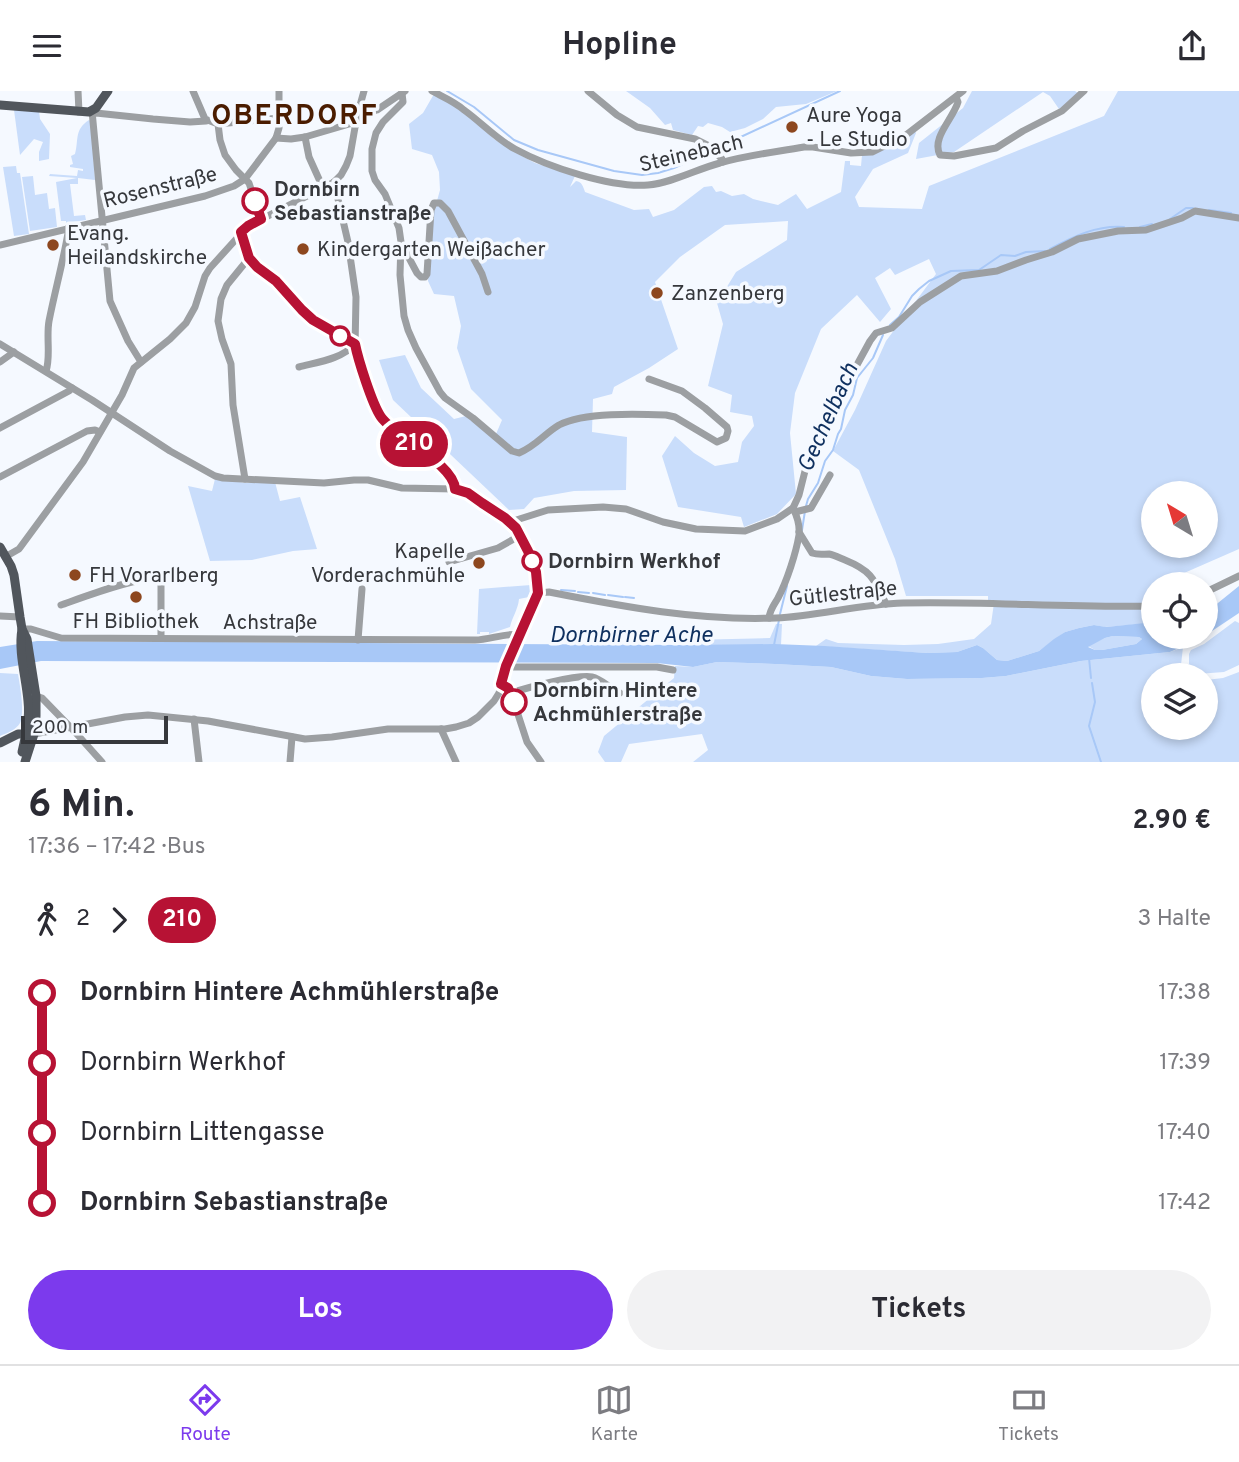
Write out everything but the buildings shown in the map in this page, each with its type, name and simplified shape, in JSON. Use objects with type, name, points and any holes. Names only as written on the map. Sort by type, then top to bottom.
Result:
[{"type":"main road","points":[[0,106],[92,111],[108,91]]},
{"type":"main road","points":[[3,552],[15,589],[28,667],[36,696],[36,716],[22,762]]},
{"type":"main road","points":[[28,667],[28,736]]},
{"type":"main road","points":[[1,743],[18,734],[28,736]]},
{"type":"street","points":[[78,91],[79,112]]},
{"type":"street","points":[[193,91],[206,121]]},
{"type":"street","points":[[245,179],[276,138],[279,128],[279,91]]},
{"type":"street","points":[[3,552],[17,551],[83,462],[122,395],[134,368],[184,327],[195,307],[205,276],[241,232],[341,176],[350,156],[364,91]]},
{"type":"street","name":"Steinebach","points":[[432,91],[463,108],[513,148],[567,170],[611,183],[650,185],[723,162],[804,147],[851,153],[872,152],[906,135],[963,91]]},
{"type":"street","points":[[587,91],[637,127],[695,139],[713,150],[723,162]]},
{"type":"street","points":[[956,97],[956,110],[942,130],[937,150],[940,155],[954,156],[996,148],[1062,111],[1084,91]]},
{"type":"street","points":[[276,138],[306,137],[357,119],[377,110],[404,92]]},
{"type":"street","points":[[404,92],[403,102],[376,133],[372,159],[373,175],[385,194],[397,223],[401,242],[400,275],[404,316],[415,348],[445,398],[474,418],[512,451],[519,453],[529,449],[557,426],[569,421],[606,416],[666,415],[675,417],[717,442],[726,438],[727,427],[697,402],[672,387],[649,379]]},
{"type":"street","points":[[141,362],[128,341],[110,300],[92,111],[132,118],[206,121],[218,124],[279,118]]},
{"type":"street","points":[[218,124],[225,155],[251,187],[261,219]]},
{"type":"street","points":[[306,137],[309,157],[323,188]]},
{"type":"street","name":"Rosenstraße","points":[[0,245],[205,196],[234,186],[245,179]]},
{"type":"street","points":[[334,182],[348,242],[356,297],[355,344],[380,415],[388,425],[452,477],[455,489]]},
{"type":"street","points":[[401,242],[417,273],[425,277],[431,211],[434,203],[440,203],[448,211],[482,274],[488,292]]},
{"type":"street","points":[[886,604],[874,580],[866,571],[831,554],[815,555],[810,551],[801,535],[794,510],[810,451],[876,333],[892,328],[920,302],[961,276],[997,271],[1052,253],[1077,239],[1118,231],[1146,230],[1182,219],[1195,211],[1239,218]]},
{"type":"street","points":[[46,371],[49,364],[49,320],[61,273],[68,228]]},
{"type":"street","points":[[241,232],[249,258],[257,267],[276,281],[312,319],[355,344]]},
{"type":"street","points":[[245,479],[233,405],[231,364],[218,321],[221,299],[227,285],[249,258]]},
{"type":"street","points":[[0,344],[112,412],[147,437],[205,471],[223,478],[324,483],[368,480],[402,488],[455,489],[468,493],[510,522],[521,535],[536,572],[538,593],[496,698],[478,717],[463,725],[440,729],[390,729],[306,739],[194,719],[135,716],[28,736]]},
{"type":"street","points":[[299,367],[346,352],[355,344]]},
{"type":"street","points":[[0,362],[14,352]]},
{"type":"street","points":[[0,428],[72,388]]},
{"type":"street","points":[[0,477],[87,431],[95,429],[100,432]]},
{"type":"street","points":[[510,522],[548,510],[603,507],[626,509],[663,522],[696,529],[746,531],[794,510],[811,508],[830,475]]},
{"type":"street","points":[[449,562],[498,548],[521,535]]},
{"type":"street","points":[[776,617],[769,613],[788,573],[801,535]]},
{"type":"street","points":[[1218,586],[1239,576]]},
{"type":"street","points":[[61,605],[149,577],[156,579],[161,584],[161,638]]},
{"type":"street","points":[[358,640],[362,589]]},
{"type":"street","name":"Gütlestraße","points":[[538,593],[549,592],[622,607],[713,617],[776,617],[886,604],[1141,606]]},
{"type":"street","points":[[0,616],[20,617]]},
{"type":"street","name":"Achstraße","points":[[22,629],[61,638],[489,640],[512,634],[518,638]]},
{"type":"street","points":[[507,665],[657,667],[673,670]]},
{"type":"street","points":[[565,666],[568,679]]},
{"type":"street","points":[[512,693],[577,676],[591,677],[620,693]]},
{"type":"street","points":[[501,684],[512,693],[527,742],[541,762]]},
{"type":"street","points":[[36,696],[48,705],[102,762]]},
{"type":"street","points":[[194,719],[199,762]]},
{"type":"street","points":[[440,729],[456,762]]},
{"type":"street","points":[[290,762],[292,737]]},
{"type":"shaded area","points":[[626,91],[837,91],[806,104],[776,107],[763,119],[745,128],[730,132],[708,123],[703,127],[698,126],[692,135],[673,130],[671,123],[665,125],[650,108]]},
{"type":"shaded area","points":[[972,91],[1075,91],[1078,93],[1059,109],[1050,96],[1043,92],[954,152],[916,159],[919,143],[963,108]]},
{"type":"shaded area","points":[[1118,91],[1239,91],[1239,549],[1186,572],[1141,572],[1141,624],[1079,628],[1065,632],[1039,651],[1007,661],[997,660],[977,645],[957,652],[927,653],[816,646],[826,639],[838,643],[938,644],[974,639],[991,624],[994,603],[988,603],[988,596],[906,596],[895,559],[859,470],[833,451],[886,341],[936,274],[929,259],[895,275],[890,268],[875,278],[891,309],[880,322],[857,295],[821,329],[795,393],[790,433],[796,494],[777,514],[744,527],[741,517],[678,507],[662,456],[675,436],[694,453],[715,466],[738,462],[742,442],[754,426],[752,416],[730,412],[732,395],[708,386],[723,324],[717,303],[736,272],[787,240],[788,221],[725,225],[680,257],[655,282],[678,349],[614,387],[612,394],[593,399],[592,432],[627,437],[626,490],[574,491],[534,498],[524,509],[509,510],[393,400],[379,360],[405,355],[421,388],[454,419],[466,416],[496,434],[502,420],[471,389],[457,348],[461,326],[454,296],[434,294],[428,281],[432,219],[440,190],[439,172],[432,155],[412,149],[409,124],[423,113],[434,94],[462,110],[494,139],[511,150],[535,163],[575,176],[570,187],[576,181],[582,185],[585,192],[634,210],[649,209],[653,217],[674,210],[704,187],[712,186],[716,192],[721,191],[732,196],[744,194],[778,205],[796,194],[807,209],[841,192],[845,161],[850,161],[850,165],[861,166],[862,155],[915,131],[908,153],[873,169],[855,197],[859,207],[922,209],[929,186],[1104,116]]},
{"type":"shaded area","points":[[14,110],[39,111],[40,119],[50,134],[49,159],[39,161],[43,142],[34,139],[20,155]]},
{"type":"shaded area","points":[[89,120],[95,180],[78,178],[78,184],[70,184],[74,216],[85,215],[86,220],[66,223],[61,221],[56,182],[77,178],[49,176],[77,176],[78,170],[83,171],[70,167],[73,164],[71,156],[75,154],[79,131]]},
{"type":"shaded area","points":[[16,166],[17,173],[20,173],[29,234],[14,236],[3,167]]},
{"type":"shaded area","points":[[33,176],[35,195],[47,193],[49,209],[55,208],[57,227],[30,231],[22,177]]},
{"type":"shaded area","points":[[215,479],[247,483],[275,482],[280,501],[300,497],[317,549],[252,560],[210,561],[188,486],[212,491]]},
{"type":"shaded area","points":[[531,585],[529,597],[519,599],[510,627],[489,634],[477,634],[479,589]]},
{"type":"shaded area","points":[[1239,586],[1239,613],[1218,627],[1218,603]]},
{"type":"shaded area","points":[[1235,621],[1239,623],[1239,665],[1218,672],[1218,663],[1189,663],[1191,650],[1218,649],[1218,634]]},
{"type":"shaded area","points":[[1141,623],[1141,638],[1105,638],[1088,647],[1095,650],[1136,644],[1141,640],[1141,649],[1177,649],[1170,652],[1081,661],[982,678],[907,679],[871,676],[831,667],[717,662],[693,667],[657,663],[41,661],[0,669],[0,647],[37,641],[774,644],[927,653],[957,652],[977,645],[997,660],[1007,661],[1039,651],[1065,632],[1094,625],[1106,627]]},
{"type":"shaded area","points":[[776,624],[782,624],[781,645],[688,645],[689,640],[770,638]]},
{"type":"shaded area","points":[[1139,637],[1141,640],[1136,644],[1102,650],[1088,646],[1105,638]]},
{"type":"shaded area","points":[[1183,649],[1181,663],[1141,663],[1141,740],[1218,740],[1218,679],[1239,672],[1239,762],[693,762],[708,750],[702,734],[629,744],[621,762],[605,762],[598,752],[604,736],[674,678],[675,666],[693,667],[717,662],[775,664],[831,667],[871,676],[907,679],[982,678],[1081,661]]},
{"type":"shaded area","points":[[0,673],[18,674],[22,706],[20,723],[0,736]]},
{"type":"waterway","name":"Steinebach","points":[[447,91],[474,107],[514,140],[538,150],[614,171],[642,175],[658,173],[709,152]]},
{"type":"waterway","name":"Steinebach","points":[[717,148],[840,91]]},
{"type":"waterway","name":"Gechelbach","points":[[1170,219],[1186,208],[1193,208]]},
{"type":"waterway","name":"Gechelbach","points":[[1209,210],[1231,213]]},
{"type":"waterway","name":"Gechelbach","points":[[1140,227],[1152,224]]},
{"type":"waterway","name":"Gechelbach","points":[[1050,249],[1086,232],[1124,227]]},
{"type":"waterway","name":"Gechelbach","points":[[890,325],[899,317],[912,296],[929,281],[951,271],[979,270],[1001,255],[1015,256],[1026,252],[1045,251]]},
{"type":"waterway","name":"Gechelbach","points":[[806,506],[818,483],[825,461],[833,450],[857,378],[873,358],[883,335]]},
{"type":"waterway","name":"Gechelbach","points":[[802,530],[805,511]]},
{"type":"waterway","name":"Gechelbach","points":[[780,614],[787,586]]},
{"type":"waterway","points":[[561,590],[575,591]]},
{"type":"waterway","points":[[578,592],[589,593]]},
{"type":"waterway","points":[[593,593],[605,595]]},
{"type":"waterway","points":[[608,595],[623,597]]},
{"type":"waterway","points":[[625,597],[634,598]]},
{"type":"waterway","name":"Gechelbach","points":[[774,645],[779,620]]},
{"type":"waterway","points":[[1089,658],[1091,678]]},
{"type":"waterway","points":[[1092,683],[1095,702],[1089,726],[1101,762]]},
{"type":"bus line","name":"210","points":[[255,201],[261,219],[241,232],[251,261],[276,281],[313,320],[355,344],[377,410],[388,425],[432,458],[452,477],[455,489],[468,493],[505,518],[522,537],[536,572],[538,593],[506,666],[501,684],[512,693],[514,702]]},
{"type":"place","name":"Aure Yoga - Le Studio","points":[[792,127]]},
{"type":"place","name":"Dornbirn Sebastianstraße","points":[[255,201]]},
{"type":"place","name":"Evang. Heilandskirche","points":[[53,245]]},
{"type":"place","name":"Kindergarten Weißacher","points":[[303,249]]},
{"type":"place","name":"Zanzenberg","points":[[657,293]]},
{"type":"place","name":"Dornbirn Werkhof","points":[[532,561]]},
{"type":"place","name":"Kapelle Vorderachmühle","points":[[479,563]]},
{"type":"place","name":"FH Vorarlberg","points":[[75,575]]},
{"type":"place","name":"FH Bibliothek","points":[[136,597]]},
{"type":"place","name":"Dornbirn Hintere Achmühlerstraße","points":[[514,702]]},
{"type":"district","name":"OBERDORF","points":[[295,114]]},
{"type":"water label","name":"Dornbirner Ache","points":[[631,634]]}]
